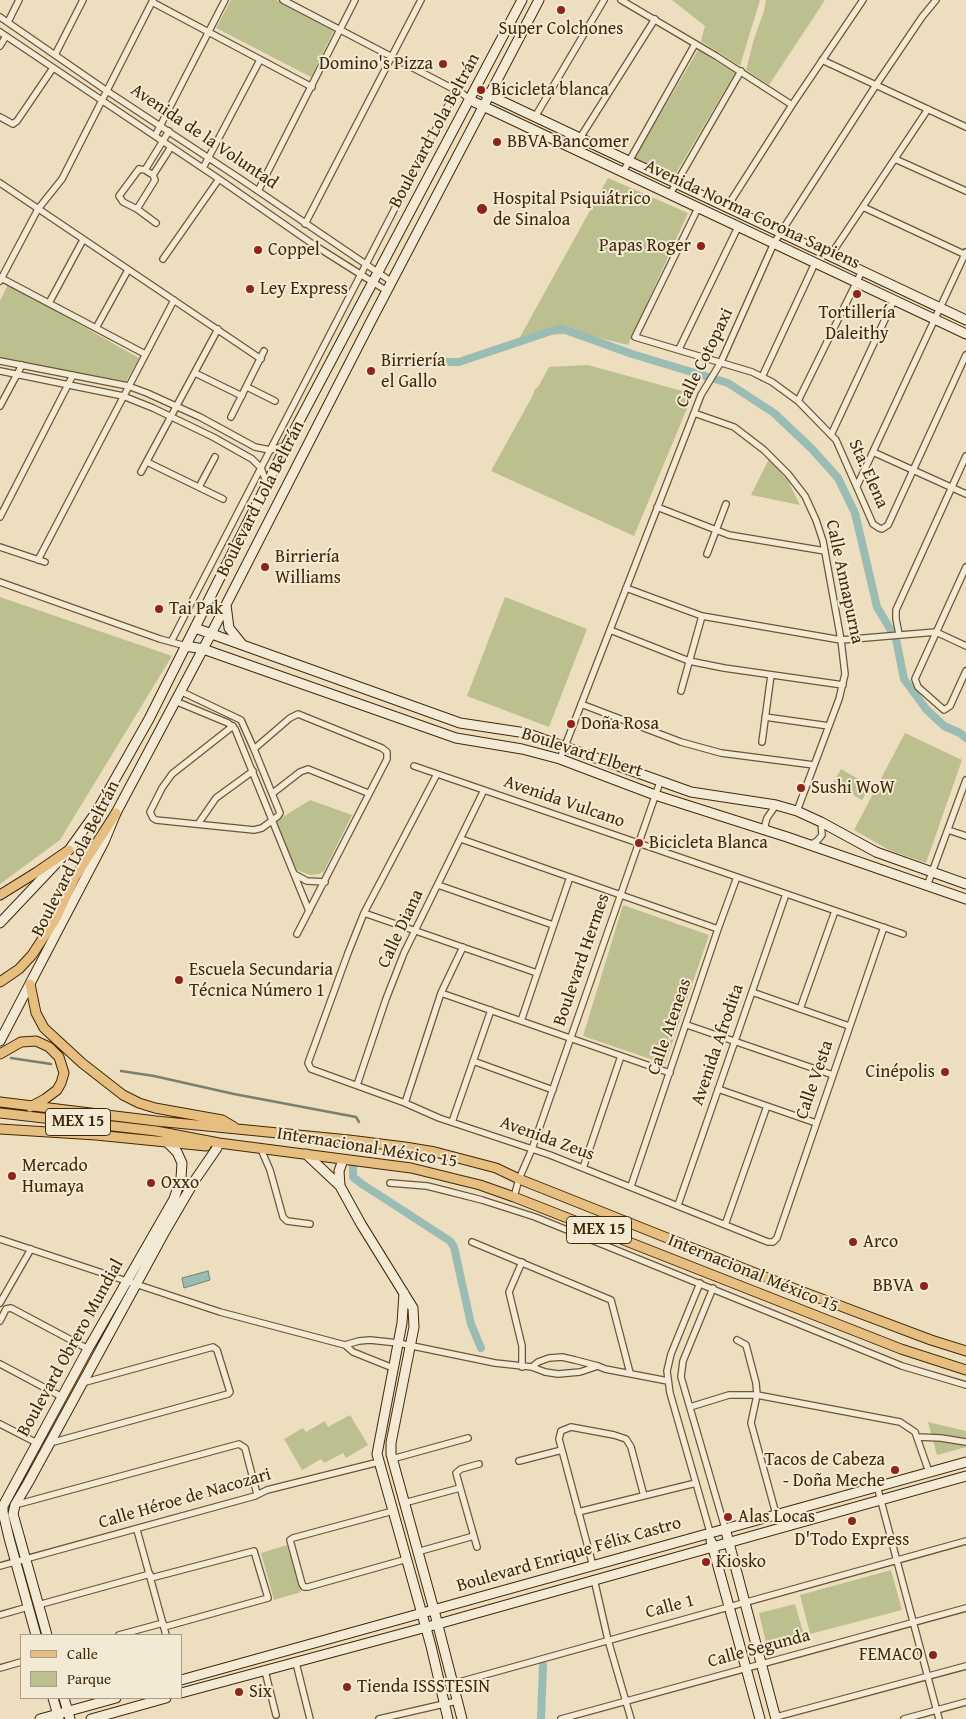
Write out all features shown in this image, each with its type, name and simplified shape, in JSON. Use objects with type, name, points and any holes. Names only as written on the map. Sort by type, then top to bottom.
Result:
[{"type":"main road","points":[[0,982],[32,956],[55,920],[75,877],[116,812]]},
{"type":"main road","points":[[0,895],[69,850]]},
{"type":"main road","points":[[30,984],[36,1013],[44,1028],[82,1063],[123,1095],[155,1108],[222,1120],[236,1128]]},
{"type":"main road","points":[[0,1054],[21,1042],[36,1042],[50,1047],[59,1057],[64,1073],[57,1090],[30,1107]]},
{"type":"main road","name":"Internacional México 15","points":[[0,1102],[156,1121],[349,1140],[420,1150],[496,1168],[519,1179],[798,1290],[966,1351]]},
{"type":"main road","name":"Internacional México 15","points":[[0,1113],[156,1131],[233,1145],[411,1168],[480,1185],[514,1196],[909,1352],[966,1370]]},
{"type":"main road","points":[[0,1129],[166,1141],[217,1148],[228,1148],[233,1145]]},
{"type":"street","points":[[8,22],[19,0]]},
{"type":"street","points":[[55,54],[83,0]]},
{"type":"street","points":[[155,136],[225,0]]},
{"type":"street","points":[[258,191],[355,0]]},
{"type":"street","points":[[305,224],[421,0]]},
{"type":"street","name":"Boulevard Lola Beltrán","points":[[0,923],[69,850],[98,811],[149,719],[286,446],[374,282],[467,97],[476,89],[522,0]]},
{"type":"street","name":"Boulevard Lola Beltrán","points":[[0,1041],[104,842],[116,812],[211,634],[539,0]]},
{"type":"street","points":[[535,117],[604,0]]},
{"type":"street","points":[[621,0],[741,71],[792,105]]},
{"type":"street","points":[[726,207],[863,0]]},
{"type":"street","name":"Calle Cotopaxi","points":[[560,759],[701,395],[721,362],[774,244],[876,85],[922,17],[936,0]]},
{"type":"street","points":[[145,354],[1,279],[38,209],[62,179],[152,1],[312,87]]},
{"type":"street","points":[[287,1],[467,97]]},
{"type":"street","name":"Avenida de la Voluntad","points":[[0,17],[392,282]]},
{"type":"street","points":[[580,138],[655,19]]},
{"type":"street","name":"Avenida de la Voluntad","points":[[0,32],[314,245],[387,291]]},
{"type":"street","points":[[0,46],[6,36]]},
{"type":"street","points":[[623,172],[695,44]]},
{"type":"street","points":[[203,168],[260,60]]},
{"type":"street","points":[[822,60],[966,127]]},
{"type":"street","points":[[0,117],[13,124],[17,121],[53,68]]},
{"type":"street","points":[[670,194],[741,71]]},
{"type":"street","name":"Avenida Norma Corona Sapiens","points":[[476,89],[966,320]]},
{"type":"street","points":[[171,642],[456,90]]},
{"type":"street","name":"Avenida Norma Corona Sapiens","points":[[467,97],[966,334]]},
{"type":"street","points":[[830,256],[928,109]]},
{"type":"street","points":[[145,170],[169,131]]},
{"type":"street","points":[[153,175],[171,148]]},
{"type":"street","points":[[155,154],[163,159]]},
{"type":"street","points":[[895,158],[966,191]]},
{"type":"street","points":[[137,209],[155,182],[153,175],[141,169],[136,171],[119,196],[123,202],[137,209],[156,223]]},
{"type":"street","points":[[163,259],[219,179]]},
{"type":"street","points":[[0,183],[261,359]]},
{"type":"street","name":"Sta. Elena","points":[[698,208],[636,336],[721,362],[762,377],[798,401],[840,446],[873,524],[879,528],[882,529],[888,525],[913,470]]},
{"type":"street","points":[[857,486],[966,254],[863,208]]},
{"type":"street","points":[[679,349],[738,227]]},
{"type":"street","points":[[49,303],[83,240]]},
{"type":"street","points":[[762,377],[815,263]]},
{"type":"street","points":[[96,328],[128,270]]},
{"type":"street","points":[[798,401],[862,271]]},
{"type":"street","points":[[38,560],[174,300]]},
{"type":"street","points":[[831,435],[894,300]]},
{"type":"street","points":[[141,472],[218,329]]},
{"type":"street","points":[[231,417],[264,351]]},
{"type":"street","points":[[913,470],[966,355]]},
{"type":"street","points":[[0,361],[128,386],[177,406],[255,447],[270,450],[286,446]]},
{"type":"street","points":[[0,406],[22,365]]},
{"type":"street","points":[[0,371],[123,396],[172,417],[252,459],[261,468],[267,484]]},
{"type":"street","points":[[195,373],[242,396]]},
{"type":"street","points":[[0,517],[73,375]]},
{"type":"street","points":[[247,387],[275,401]]},
{"type":"street","name":"Calle Annapurna","points":[[694,413],[734,427],[764,450],[788,474],[798,486],[811,509],[825,551],[845,666],[844,685],[797,810]]},
{"type":"street","points":[[236,450],[239,438]]},
{"type":"street","points":[[872,452],[966,494]]},
{"type":"street","points":[[899,634],[896,610],[966,456]]},
{"type":"street","points":[[199,487],[215,457]]},
{"type":"street","points":[[147,462],[223,499]]},
{"type":"street","points":[[707,554],[726,504]]},
{"type":"street","points":[[657,507],[729,535],[825,551]]},
{"type":"street","points":[[0,547],[45,562]]},
{"type":"street","points":[[966,567],[915,677],[918,687],[944,710],[950,706],[966,670]]},
{"type":"street","points":[[0,582],[186,646]]},
{"type":"street","points":[[626,588],[702,616],[841,640],[936,632],[966,646]]},
{"type":"street","points":[[226,603],[226,616],[229,628],[242,645]]},
{"type":"street","points":[[681,691],[702,616]]},
{"type":"street","name":"Boulevard Elbert","points":[[195,628],[460,722],[526,733],[691,792],[797,810],[876,852],[966,884]]},
{"type":"street","points":[[610,630],[689,661],[724,668],[844,685]]},
{"type":"street","name":"Boulevard Elbert","points":[[186,646],[203,649],[456,738],[522,749],[560,759],[655,795],[810,845],[966,899]]},
{"type":"street","points":[[762,742],[771,675]]},
{"type":"street","points":[[361,704],[367,689]]},
{"type":"street","points":[[180,691],[241,720],[280,810],[278,816],[262,828],[254,830],[156,820],[150,815],[150,812],[162,788],[172,774],[233,726]]},
{"type":"street","points":[[175,701],[233,726],[237,732],[309,911]]},
{"type":"street","points":[[581,704],[681,742],[721,753],[814,765]]},
{"type":"street","points":[[254,749],[290,718],[298,714],[382,748],[387,752],[387,759],[297,934]]},
{"type":"street","points":[[765,717],[829,726]]},
{"type":"street","name":"Avenida Vulcano","points":[[414,766],[903,934]]},
{"type":"street","points":[[273,793],[300,772],[308,769],[368,793]]},
{"type":"street","points":[[198,824],[216,798],[253,770]]},
{"type":"street","points":[[437,774],[364,913],[537,973]]},
{"type":"street","name":"Boulevard Hermes","points":[[514,1196],[553,1090],[660,782]]},
{"type":"street","points":[[927,886],[965,784]]},
{"type":"street","name":"Calle Diana","points":[[356,1084],[386,999],[415,930],[484,790]]},
{"type":"street","points":[[767,831],[765,826],[766,818],[776,806]]},
{"type":"street","points":[[810,845],[817,842],[822,836],[821,822]]},
{"type":"street","points":[[948,830],[966,836]]},
{"type":"street","points":[[461,839],[718,929]]},
{"type":"street","points":[[294,874],[307,881],[325,882]]},
{"type":"street","points":[[520,1021],[570,877]]},
{"type":"street","name":"Calle Ateneas","points":[[631,1186],[737,877]]},
{"type":"street","points":[[438,885],[553,925]]},
{"type":"street","name":"Avenida Afrodita","points":[[678,1205],[786,894]]},
{"type":"street","points":[[800,1009],[834,910]]},
{"type":"street","name":"Avenida Zeus","points":[[364,913],[308,1063],[313,1071],[356,1084],[452,1122],[532,1148],[768,1242],[773,1242]]},
{"type":"street","name":"Calle Vesta","points":[[773,1242],[777,1238],[884,928]]},
{"type":"street","points":[[405,1103],[441,993],[463,946]]},
{"type":"street","points":[[752,992],[849,1026]]},
{"type":"street","points":[[441,993],[670,1073]]},
{"type":"street","points":[[452,1122],[491,1010]]},
{"type":"street","points":[[687,1025],[833,1075]]},
{"type":"street","points":[[584,1168],[621,1056]]},
{"type":"street","points":[[473,1061],[553,1090]]},
{"type":"street","points":[[718,1089],[816,1123]]},
{"type":"street","points":[[725,1225],[767,1106]]},
{"type":"street","name":"Boulevard Obrero Mundial","points":[[36,1634],[3,1506],[88,1349],[174,1199],[182,1170],[180,1157],[166,1141]]},
{"type":"street","points":[[260,1147],[270,1170],[283,1217],[287,1221],[310,1224]]},
{"type":"street","name":"Boulevard Obrero Mundial","points":[[15,1505],[190,1187],[217,1148]]},
{"type":"street","points":[[306,1154],[340,1186],[413,1308],[414,1327],[411,1346],[390,1443],[392,1459],[438,1624],[462,1719]]},
{"type":"street","points":[[340,1186],[339,1171],[343,1160]]},
{"type":"street","points":[[390,1183],[427,1186],[447,1190],[526,1214],[714,1288],[902,1366],[966,1386]]},
{"type":"street","points":[[0,1239],[220,1312],[344,1345],[353,1352],[393,1368]]},
{"type":"street","points":[[472,1242],[611,1300],[630,1372]]},
{"type":"street","points":[[0,1303],[31,1248]]},
{"type":"street","points":[[522,1262],[510,1288],[509,1295],[522,1346],[522,1366]]},
{"type":"street","points":[[700,1283],[667,1364],[668,1381],[760,1719]]},
{"type":"street","points":[[714,1288],[682,1366],[681,1377],[725,1528],[776,1718],[966,1666]]},
{"type":"street","points":[[404,1293],[402,1323],[378,1448],[379,1462],[426,1627],[448,1719]]},
{"type":"street","points":[[0,1320],[6,1309],[11,1308],[88,1349]]},
{"type":"street","points":[[344,1345],[370,1340],[398,1343],[494,1363],[532,1367],[558,1374],[580,1372],[598,1366]]},
{"type":"street","points":[[737,1340],[746,1346],[756,1383],[757,1395],[751,1423],[776,1514]]},
{"type":"street","points":[[50,1443],[230,1393],[217,1350],[213,1347],[82,1383]]},
{"type":"street","points":[[532,1367],[538,1362],[556,1357],[568,1358],[605,1369],[630,1372],[668,1381]]},
{"type":"street","points":[[0,1364],[62,1397]]},
{"type":"street","points":[[690,1407],[729,1395],[757,1395],[900,1422],[908,1426],[918,1437],[929,1472]]},
{"type":"street","points":[[51,1416],[62,1421]]},
{"type":"street","points":[[0,1424],[37,1443]]},
{"type":"street","points":[[593,1566],[562,1450],[559,1435],[563,1429],[571,1427],[626,1439],[631,1447],[644,1496]]},
{"type":"street","points":[[918,1437],[966,1442]]},
{"type":"street","points":[[392,1459],[468,1438]]},
{"type":"street","points":[[47,1634],[13,1514],[15,1505],[239,1444],[245,1448],[257,1494]]},
{"type":"street","points":[[519,1461],[562,1450]]},
{"type":"street","name":"Calle Héroe de Nacozari","points":[[0,1566],[137,1530],[257,1494],[379,1462]]},
{"type":"street","name":"Boulevard Enrique Félix Castro","points":[[182,1680],[966,1462]]},
{"type":"street","points":[[477,1547],[456,1473],[462,1469],[479,1464]]},
{"type":"street","name":"Boulevard Enrique Félix Castro","points":[[182,1694],[966,1476]]},
{"type":"street","points":[[578,1512],[696,1482]]},
{"type":"street","points":[[877,1486],[939,1719]]},
{"type":"street","points":[[404,1503],[460,1488]]},
{"type":"street","points":[[388,1494],[401,1490]]},
{"type":"street","points":[[393,1511],[290,1540],[304,1587],[406,1559]]},
{"type":"street","points":[[137,1530],[166,1634]]},
{"type":"street","points":[[417,1552],[474,1536]]},
{"type":"street","name":"Calle 1","points":[[452,1684],[966,1541]]},
{"type":"street","points":[[38,1605],[254,1551],[268,1598],[124,1634]]},
{"type":"street","points":[[411,1576],[423,1572]]},
{"type":"street","points":[[594,1579],[608,1640],[631,1719]]},
{"type":"street","points":[[0,1615],[28,1607]]},
{"type":"street","name":"Calle Segunda","points":[[561,1719],[966,1608]]},
{"type":"street","points":[[0,1668],[20,1662]]},
{"type":"street","points":[[296,1663],[310,1719]]},
{"type":"street","points":[[265,1671],[276,1715]]},
{"type":"street","points":[[53,1699],[58,1716]]},
{"type":"street","points":[[64,1699],[69,1715]]},
{"type":"street","points":[[40,1719],[69,1715],[113,1699]]},
{"type":"street","points":[[91,1719],[162,1699]]},
{"type":"street","points":[[379,1719],[457,1702]]},
{"type":"street","points":[[904,1719],[966,1702]]},
{"type":"green space","points":[[231,0],[276,0],[334,30],[311,77],[216,28]]},
{"type":"green space","points":[[672,0],[760,0],[740,66],[701,41],[705,26]]},
{"type":"green space","points":[[766,0],[825,0],[769,85],[746,70]]},
{"type":"green space","points":[[698,50],[735,73],[673,178],[634,159]]},
{"type":"green space","points":[[608,178],[688,213],[628,345],[579,333],[520,337]]},
{"type":"green space","points":[[8,284],[139,358],[125,383],[0,357],[0,301]]},
{"type":"green space","points":[[588,365],[693,394],[634,536],[491,471],[535,389],[549,367]]},
{"type":"green space","points":[[769,459],[788,481],[800,505],[751,495]]},
{"type":"green space","points":[[0,597],[172,656],[60,840],[0,884]]},
{"type":"green space","points":[[505,597],[587,629],[549,727],[467,696]]},
{"type":"green space","points":[[905,733],[962,760],[926,863],[889,850],[854,830]]},
{"type":"green space","points":[[841,769],[870,786],[862,800],[833,783]]},
{"type":"green space","points":[[310,800],[352,815],[324,871],[319,874],[310,875],[297,870],[275,822]]},
{"type":"green space","points":[[623,905],[709,935],[665,1064],[583,1036]]},
{"type":"green space","points":[[350,1415],[368,1445],[346,1458],[343,1453],[324,1463],[321,1459],[302,1470],[284,1439],[303,1428],[306,1432],[325,1421],[328,1427]]},
{"type":"green space","points":[[928,1422],[966,1431],[966,1447],[937,1455]]},
{"type":"green space","points":[[287,1545],[301,1592],[274,1600],[261,1553]]},
{"type":"green space","points":[[891,1570],[902,1610],[810,1634],[800,1595]]},
{"type":"green space","points":[[795,1604],[804,1635],[767,1647],[759,1613]]},
{"type":"water","points":[[208,1271],[210,1280],[184,1288],[182,1278]]},
{"type":"waterway","points":[[395,362],[459,362],[560,328],[632,354],[728,383],[774,413],[812,449],[838,478],[855,513],[877,607],[896,639],[904,679],[926,709],[944,726],[960,733],[966,738]]},
{"type":"waterway","points":[[11,1058],[51,1064]]},
{"type":"waterway","points":[[121,1071],[356,1117],[359,1122]]},
{"type":"waterway","points":[[353,1163],[353,1177],[450,1241],[454,1247],[471,1324],[481,1348]]},
{"type":"waterway","points":[[541,1719],[543,1665]]},
{"type":"place","name":"Super Colchones","points":[[561,10]]},
{"type":"place","name":"Domino's Pizza","points":[[443,64]]},
{"type":"place","name":"Bicicleta blanca","points":[[481,90]]},
{"type":"place","name":"BBVA Bancomer","points":[[497,142]]},
{"type":"place","name":"Hospital Psiquiátrico de Sinaloa","points":[[482,209]]},
{"type":"place","name":"Papas Roger","points":[[701,246]]},
{"type":"place","name":"Coppel","points":[[258,250]]},
{"type":"place","name":"Ley Express","points":[[250,289]]},
{"type":"place","name":"Tortillería Daleithy","points":[[857,294]]},
{"type":"place","name":"Birriería el Gallo","points":[[371,371]]},
{"type":"place","name":"Birriería Williams","points":[[265,567]]},
{"type":"place","name":"Tai Pak","points":[[159,609]]},
{"type":"place","name":"Doña Rosa","points":[[571,724]]},
{"type":"place","name":"Sushi WoW","points":[[801,788]]},
{"type":"place","name":"Bicicleta Blanca","points":[[639,843]]},
{"type":"place","name":"Escuela Secundaria Técnica Número 1","points":[[179,980]]},
{"type":"place","name":"Cinépolis","points":[[945,1072]]},
{"type":"place","name":"Mercado Humaya","points":[[12,1176]]},
{"type":"place","name":"Oxxo","points":[[151,1183]]},
{"type":"place","name":"Arco","points":[[853,1242]]},
{"type":"place","name":"BBVA","points":[[924,1286]]},
{"type":"place","name":"Tacos de Cabeza - Doña Meche","points":[[895,1470]]},
{"type":"place","name":"Alas Locas","points":[[728,1517]]},
{"type":"place","name":"D'Todo Express","points":[[852,1521]]},
{"type":"place","name":"Kiosko","points":[[706,1562]]},
{"type":"place","name":"FEMACO","points":[[933,1655]]},
{"type":"place","name":"Tienda ISSSTESIN","points":[[347,1687]]},
{"type":"place","name":"Six","points":[[239,1692]]}]
